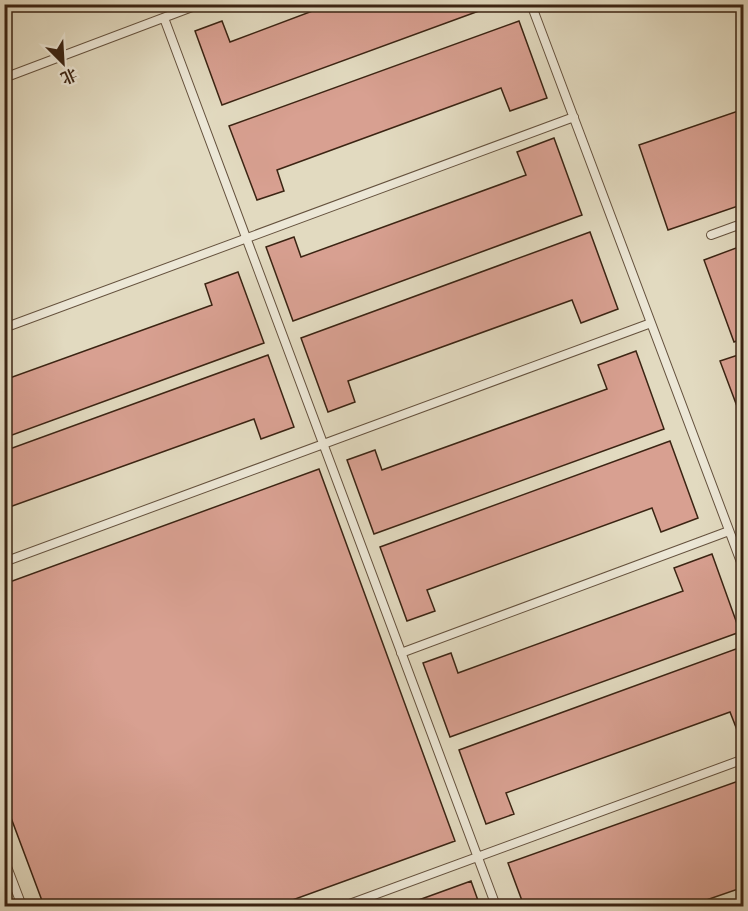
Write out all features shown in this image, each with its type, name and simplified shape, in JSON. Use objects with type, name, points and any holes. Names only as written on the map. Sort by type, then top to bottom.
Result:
[{"type":"lane","points":[[4,78],[200,4]]},
{"type":"lane","points":[[531,4],[744,570]]},
{"type":"lane","points":[[164,18],[496,906]]},
{"type":"lane","points":[[4,328],[574,117]]},
{"type":"lane","points":[[711,235],[744,223]]},
{"type":"lane","points":[[4,562],[651,323]]},
{"type":"lane","points":[[401,653],[729,531]]},
{"type":"lane","points":[[344,906],[744,759]]},
{"type":"lane","points":[[4,859],[22,906]]},
{"type":"building","points":[[331,4],[498,4],[222,105],[195,31],[222,21],[230,42]]},
{"type":"building","points":[[519,21],[547,98],[510,111],[501,88],[277,170],[284,191],[257,200],[229,126]]},
{"type":"building","points":[[744,109],[744,204],[668,230],[639,145]]},
{"type":"building","points":[[554,138],[582,215],[293,321],[266,247],[294,237],[301,257],[526,175],[517,152]]},
{"type":"building","points":[[590,232],[618,309],[581,323],[572,300],[348,381],[355,402],[328,412],[301,338]]},
{"type":"building","points":[[744,245],[744,338],[734,342],[704,260]]},
{"type":"building","points":[[238,272],[264,343],[4,438],[4,380],[212,305],[205,284]]},
{"type":"building","points":[[636,351],[664,429],[374,534],[347,460],[375,450],[382,470],[607,389],[598,365]]},
{"type":"building","points":[[744,353],[744,425],[720,361]]},
{"type":"building","points":[[268,355],[294,427],[261,439],[254,419],[4,509],[4,451]]},
{"type":"building","points":[[670,441],[698,518],[661,532],[652,508],[427,590],[435,611],[407,621],[380,547]]},
{"type":"building","points":[[319,469],[455,841],[276,906],[44,906],[4,799],[4,584]]},
{"type":"building","points":[[712,554],[740,632],[450,737],[423,663],[451,653],[458,673],[683,591],[674,568]]},
{"type":"building","points":[[744,646],[744,733],[739,735],[730,712],[506,793],[514,814],[486,824],[459,750]]},
{"type":"building","points":[[744,779],[744,887],[689,906],[524,906],[508,863]]},
{"type":"building","points":[[471,881],[480,906],[402,906]]}]
